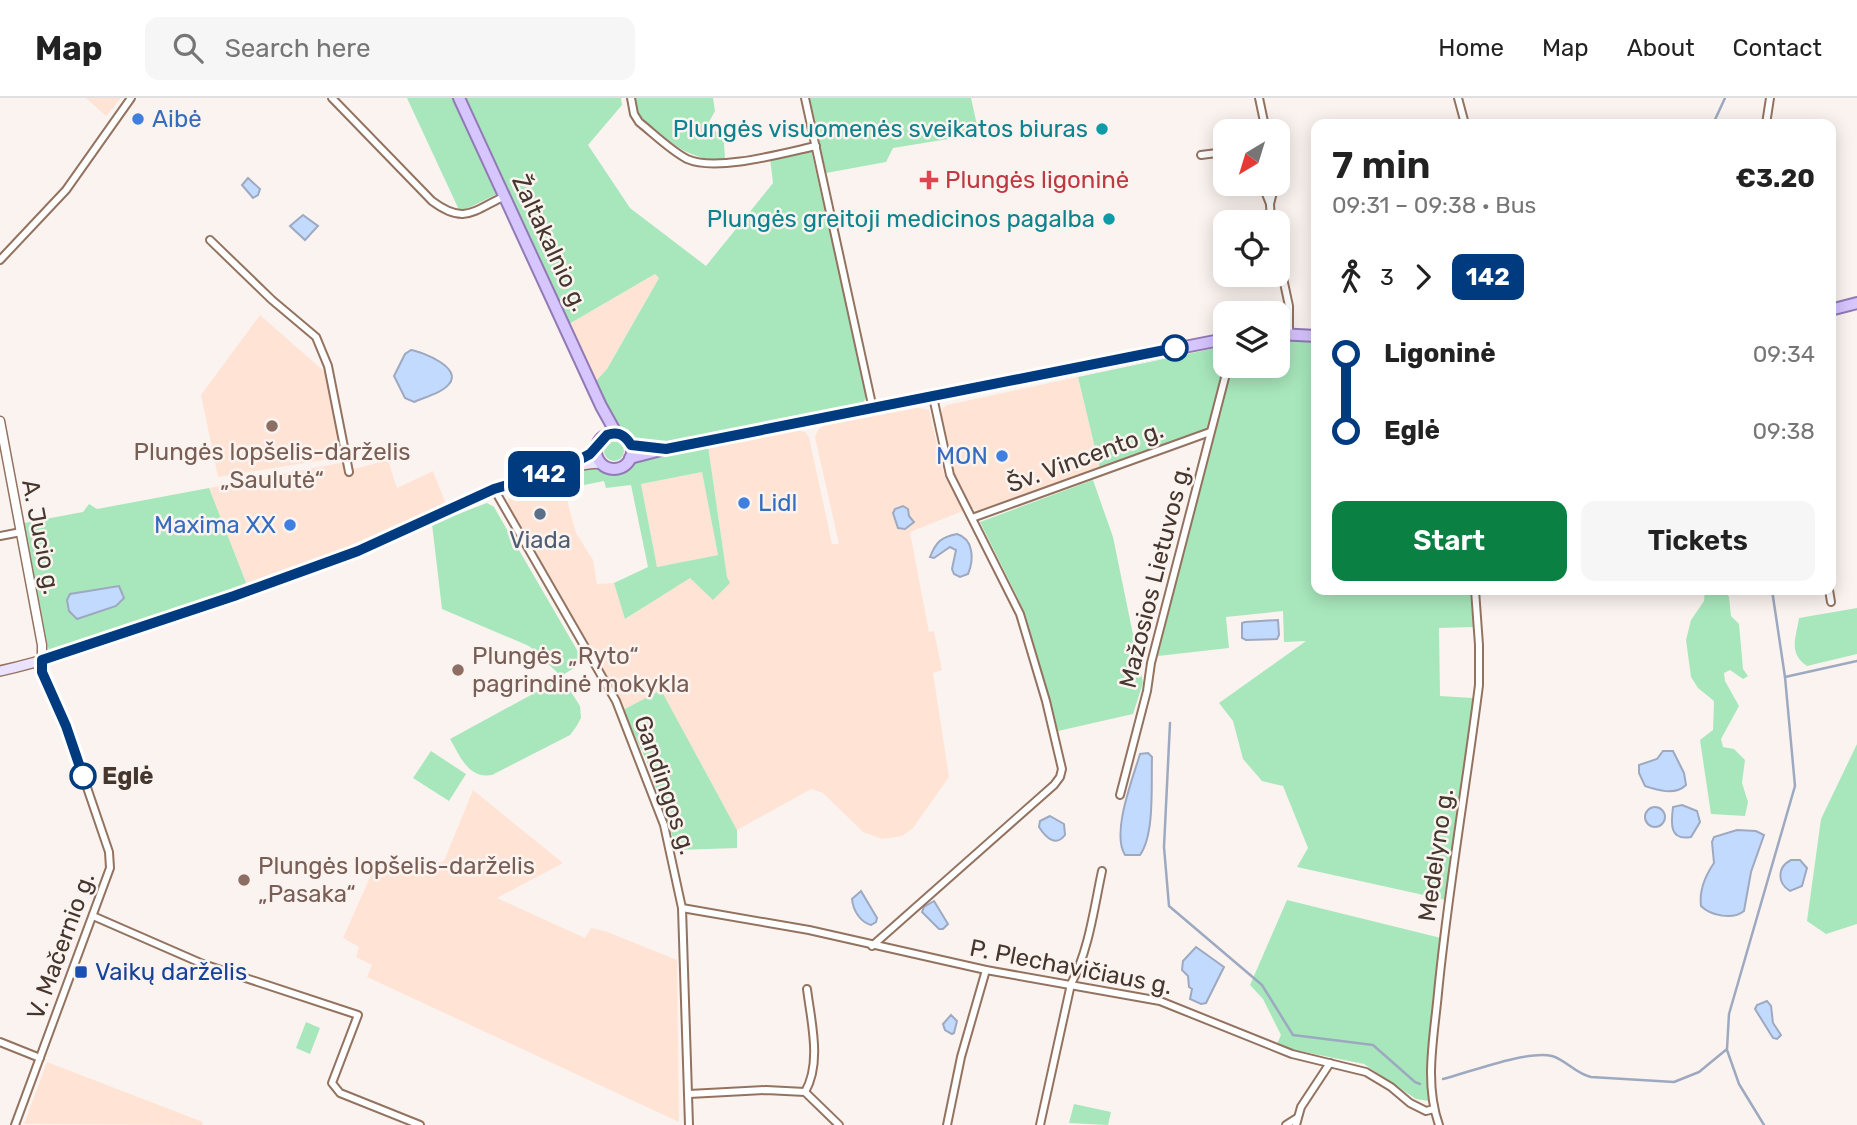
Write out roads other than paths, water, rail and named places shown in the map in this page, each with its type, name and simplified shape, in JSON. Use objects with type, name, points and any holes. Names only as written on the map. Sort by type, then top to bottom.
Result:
[{"type":"main road","name":"Žaltakalnio g.","points":[[459,98],[601,406],[616,433]]},
{"type":"main road","points":[[1836,308],[1857,303]]},
{"type":"main road","points":[[1290,334],[1311,335]]},
{"type":"main road","points":[[630,458],[1213,341]]},
{"type":"main road","name":"Žaltakalnio g.","points":[[601,406],[604,436]]},
{"type":"main road","points":[[0,671],[42,660],[234,596],[358,551],[494,489],[564,468],[601,463],[612,469],[624,466],[630,458],[631,445],[625,437],[616,433],[604,436],[596,449],[564,468]]},
{"type":"main road","points":[[631,445],[666,449]]},
{"type":"main road","points":[[596,449],[601,463]]},
{"type":"street","points":[[0,260],[65,190],[131,98]]},
{"type":"street","points":[[332,98],[432,201],[444,210],[453,215],[464,215],[505,196]]},
{"type":"street","points":[[631,98],[634,114],[639,122],[685,158],[699,163],[727,163],[816,146]]},
{"type":"street","points":[[805,98],[873,409]]},
{"type":"street","points":[[1259,98],[1263,119]]},
{"type":"street","points":[[1458,98],[1464,119]]},
{"type":"street","points":[[1767,119],[1770,98]]},
{"type":"street","points":[[1201,155],[1213,154]]},
{"type":"street","points":[[1267,196],[1270,204]]},
{"type":"street","points":[[1270,210],[1272,196]]},
{"type":"street","points":[[210,240],[272,300],[316,337],[328,366],[349,472]]},
{"type":"street","name":"Mažosios Lietuvos g.","points":[[1121,794],[1225,378]]},
{"type":"street","points":[[872,946],[1060,777],[1062,769],[1046,701],[1020,614],[950,475],[933,397]]},
{"type":"street","name":"A. Jucio g.","points":[[0,421],[42,645],[42,660]]},
{"type":"street","name":"Šv. Vincento g.","points":[[972,518],[1210,432]]},
{"type":"street","name":"Gandingos g.","points":[[494,489],[616,701],[664,825],[682,908],[689,1125]]},
{"type":"street","points":[[0,536],[21,532]]},
{"type":"street","name":"Medelyno g.","points":[[1440,1125],[1434,1109],[1431,1066],[1443,943],[1479,685],[1475,595]]},
{"type":"street","points":[[1830,595],[1831,602]]},
{"type":"street","name":"V. Mačernio g.","points":[[15,1125],[110,868],[109,852],[66,726],[42,672],[42,660]]},
{"type":"street","points":[[1040,1125],[1071,984],[1088,934],[1102,871]]},
{"type":"street","name":"P. Plechavičiaus g.","points":[[682,908],[809,930],[986,970],[1160,1001],[1292,1054],[1366,1072],[1410,1103],[1426,1111],[1434,1109]]},
{"type":"street","points":[[93,916],[203,964],[358,1015],[332,1083],[334,1088],[421,1125]]},
{"type":"street","points":[[947,1125],[961,1057],[986,970]]},
{"type":"street","points":[[805,1092],[810,1084],[813,1066],[807,989]]},
{"type":"street","points":[[0,1042],[40,1058]]},
{"type":"street","points":[[1286,1125],[1296,1122],[1301,1107],[1330,1063]]},
{"type":"street","points":[[689,1094],[766,1090],[805,1092],[839,1125]]},
{"type":"water","points":[[248,178],[260,189],[258,195],[253,198],[242,185]]},
{"type":"water","points":[[303,215],[318,226],[305,240],[290,226]]},
{"type":"water","points":[[411,350],[440,362],[451,372],[452,378],[442,390],[414,402],[405,398],[394,376],[405,354]]},
{"type":"water","points":[[903,506],[908,509],[914,522],[905,529],[898,528],[893,513],[895,509]]},
{"type":"water","points":[[957,534],[967,540],[972,557],[968,574],[960,577],[954,574],[952,569],[956,550],[950,547],[934,558],[930,557],[940,541]]},
{"type":"water","points":[[119,586],[124,598],[116,606],[77,619],[69,611],[67,600],[70,594]]},
{"type":"water","points":[[1278,620],[1277,639],[1242,638],[1242,623]]},
{"type":"water","points":[[1663,751],[1673,751],[1684,773],[1686,785],[1682,788],[1666,791],[1645,786],[1639,773],[1639,765],[1657,759]]},
{"type":"water","points":[[1148,753],[1152,757],[1148,835],[1140,855],[1125,855],[1120,833],[1125,805],[1140,754]]},
{"type":"water","points":[[1682,805],[1697,811],[1700,822],[1691,837],[1684,838],[1673,830],[1673,807]]},
{"type":"water","points":[[1655,807],[1662,810],[1665,817],[1662,824],[1655,827],[1648,824],[1645,817],[1648,810]]},
{"type":"water","points":[[1050,816],[1064,824],[1065,835],[1062,839],[1055,841],[1048,838],[1039,827],[1040,821]]},
{"type":"water","points":[[1737,830],[1756,831],[1764,835],[1751,872],[1744,911],[1722,916],[1701,906],[1702,889],[1714,863],[1714,837]]},
{"type":"water","points":[[1791,860],[1800,860],[1807,868],[1802,886],[1790,891],[1783,884],[1780,875],[1783,867]]},
{"type":"water","points":[[861,891],[877,918],[871,925],[860,918],[854,907],[852,899]]},
{"type":"water","points":[[934,901],[948,924],[943,929],[939,929],[922,912],[924,907]]},
{"type":"water","points":[[1196,947],[1224,967],[1206,1003],[1201,1004],[1190,999],[1192,989],[1189,987],[1188,976],[1182,970],[1183,961]]},
{"type":"water","points":[[1767,1001],[1771,1006],[1773,1023],[1781,1035],[1777,1039],[1773,1038],[1755,1009],[1757,1005]]},
{"type":"water","points":[[951,1015],[957,1021],[952,1034],[945,1030],[943,1024]]},
{"type":"waterway","points":[[1715,119],[1725,98]]},
{"type":"waterway","points":[[1443,1079],[1514,1059],[1542,1055],[1557,1058],[1591,1077],[1674,1082],[1699,1072],[1727,1049],[1729,1014],[1795,786],[1785,677],[1773,595]]},
{"type":"waterway","points":[[1785,677],[1857,661]]},
{"type":"waterway","points":[[1170,723],[1164,847],[1169,906],[1262,985],[1293,1035],[1373,1045],[1420,1084]]},
{"type":"waterway","points":[[1727,1050],[1739,1084],[1764,1125]]},
{"type":"place","name":"Aibė","points":[[138,119]]},
{"type":"place","name":"Plungės visuomenės sveikatos biuras","points":[[1102,129]]},
{"type":"place","name":"Plungės ligoninė","points":[[929,180]]},
{"type":"place","name":"Plungės greitoji medicinos pagalba","points":[[1109,219]]},
{"type":"place","name":"Plungės lopšelis-darželis „Saulutė“","points":[[272,426]]},
{"type":"place","name":"MON","points":[[1002,456]]},
{"type":"place","name":"Lidl","points":[[744,503]]},
{"type":"place","name":"Viada","points":[[540,514]]},
{"type":"place","name":"Maxima XX","points":[[290,525]]},
{"type":"place","name":"Plungės „Ryto“ pagrindinė mokykla","points":[[458,670]]},
{"type":"place","name":"Eglė","points":[[83,776]]},
{"type":"place","name":"Plungės lopšelis-darželis „Pasaka“","points":[[244,880]]},
{"type":"place","name":"Vaikų darželis","points":[[81,972]]}]
